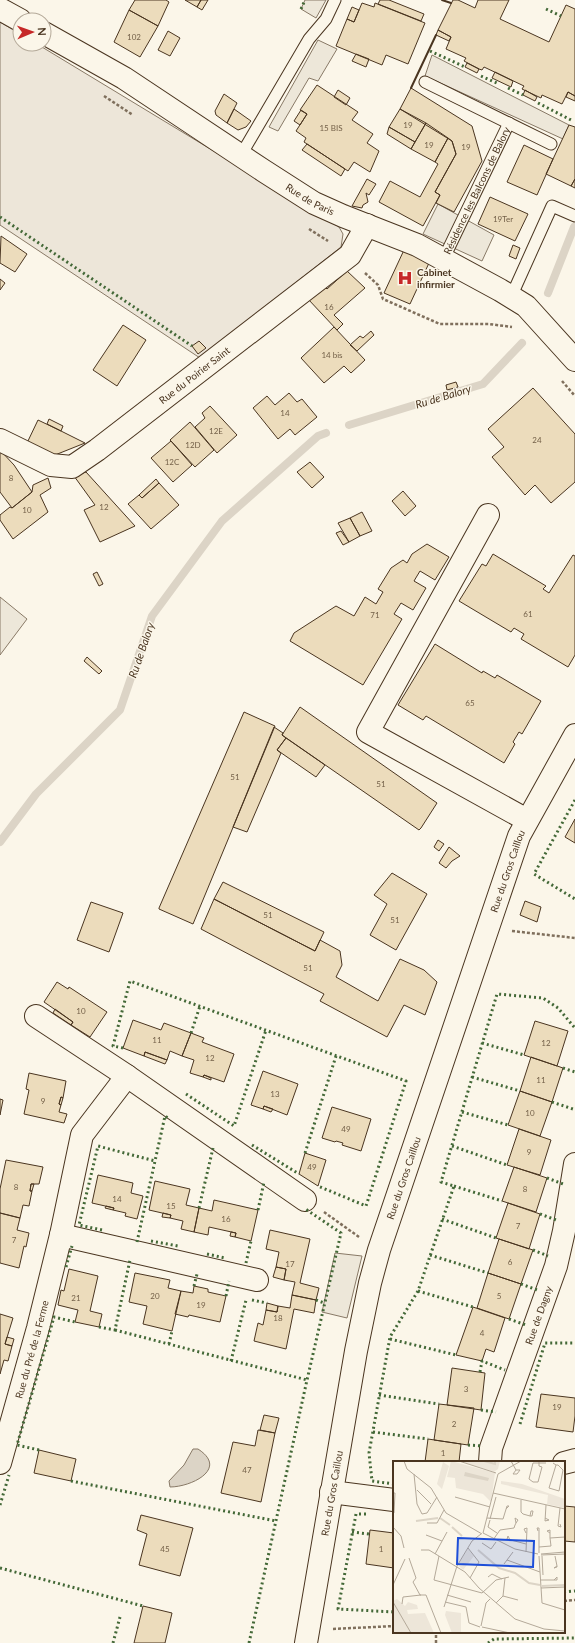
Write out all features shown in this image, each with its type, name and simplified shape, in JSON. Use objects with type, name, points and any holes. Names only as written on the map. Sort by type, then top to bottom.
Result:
[{"type":"street","points":[[0,9],[12,16]]},
{"type":"street","name":"Rue de Paris","points":[[52,38],[124,78],[314,203],[417,245],[444,258],[526,306],[575,360]]},
{"type":"street","name":"Rue du Poirier Saint","points":[[0,440],[50,465],[72,467],[97,450],[350,255],[367,225]]},
{"type":"street","points":[[488,515],[368,732],[527,820]]},
{"type":"street","name":"Rue du Gros Caillou","points":[[306,1643],[356,1350],[370,1283],[379,1250],[518,836],[527,820],[568,764],[575,735]]},
{"type":"street","points":[[36,1016],[127,1076],[305,1200]]},
{"type":"street","name":"Rue du Pré de la Ferme","points":[[0,1463],[38,1328],[61,1235],[82,1135],[127,1076]]},
{"type":"street","name":"Rue de Dagny","points":[[490,1461],[491,1448],[556,1266],[564,1231],[575,1164]]},
{"type":"street","points":[[61,1235],[257,1280]]},
{"type":"street","points":[[565,1463],[575,1460]]},
{"type":"street","points":[[331,1492],[393,1500]]},
{"type":"lane","points":[[241,155],[309,39],[326,19],[336,0]]},
{"type":"lane","points":[[425,82],[551,144]]},
{"type":"lane","name":"Résidence les Balcons de Balory","points":[[444,258],[509,123]]},
{"type":"lane","points":[[511,297],[552,206],[575,216]]},
{"type":"path","points":[[508,931],[575,938]]},
{"type":"path","points":[[565,1601],[575,1600]]},
{"type":"path","points":[[325,1629],[393,1626]]},
{"type":"shaded area","points":[[305,0],[326,0],[316,18],[301,9]]},
{"type":"shaded area","points":[[0,22],[12,29],[12,52],[50,52],[339,227],[343,234],[341,247],[200,358],[0,225]]},
{"type":"shaded area","points":[[318,40],[337,49],[318,81],[309,78],[278,131],[269,127]]},
{"type":"shaded area","points":[[432,55],[569,125],[563,139],[425,76]]},
{"type":"shaded area","points":[[438,204],[494,235],[482,261],[423,234]]},
{"type":"shaded area","points":[[0,597],[27,619],[0,655]]},
{"type":"shaded area","points":[[335,1253],[362,1256],[347,1318],[322,1312]]},
{"type":"shaded area","points":[[193,1449],[198,1449],[207,1456],[210,1463],[208,1470],[204,1476],[188,1484],[170,1487],[169,1481],[184,1465]]},
{"type":"building","points":[[135,0],[166,0],[169,2],[158,26],[129,10]]},
{"type":"building","points":[[185,0],[201,0],[197,7]]},
{"type":"building","points":[[201,0],[208,0],[202,10],[197,7]]},
{"type":"building","points":[[380,0],[389,0],[424,14],[421,21],[378,4]]},
{"type":"building","points":[[453,0],[458,0],[475,8],[478,0],[509,0],[500,19],[549,42],[566,5],[575,9],[575,96],[568,92],[562,104],[542,95],[541,98],[522,89],[524,86],[484,67],[482,70],[479,69],[464,61],[466,58],[446,49],[451,37],[438,30]]},
{"type":"building","points":[[362,3],[374,7],[375,3],[425,23],[408,64],[386,55],[382,65],[336,46],[347,19],[354,22]]},
{"type":"building","points":[[352,7],[359,10],[354,22],[347,19]]},
{"type":"building","points":[[129,10],[158,26],[140,57],[114,42]]},
{"type":"building","points":[[438,30],[451,37],[449,41],[436,35]]},
{"type":"building","points":[[168,31],[180,38],[170,56],[158,50]]},
{"type":"building","points":[[356,54],[369,59],[366,67],[352,61]]},
{"type":"building","points":[[467,63],[479,69],[477,73],[465,67]]},
{"type":"building","points":[[495,72],[513,81],[511,87],[492,78]]},
{"type":"building","points":[[317,85],[358,112],[352,120],[373,134],[367,143],[379,151],[370,172],[354,162],[348,171],[304,142],[306,138],[296,131],[307,114],[300,110]]},
{"type":"building","points":[[411,88],[472,126],[482,161],[454,212],[436,203],[440,195],[435,192],[456,154],[452,141],[400,109]]},
{"type":"building","points":[[338,90],[350,98],[346,105],[334,97]]},
{"type":"building","points":[[525,90],[537,97],[535,101],[523,95]]},
{"type":"building","points":[[568,92],[575,96],[575,101],[566,97]]},
{"type":"building","points":[[224,94],[237,103],[227,123],[216,115],[215,111]]},
{"type":"building","points":[[234,109],[251,121],[246,127],[238,130],[227,123]]},
{"type":"building","points":[[400,109],[426,123],[415,142],[389,127]]},
{"type":"building","points":[[301,110],[307,114],[300,125],[294,121]]},
{"type":"building","points":[[426,123],[448,138],[435,162],[411,149]]},
{"type":"building","points":[[569,125],[575,127],[575,179],[571,186],[546,174]]},
{"type":"building","points":[[389,127],[415,142],[411,149],[387,134]]},
{"type":"building","points":[[448,138],[452,141],[456,154],[435,192],[440,195],[423,226],[379,202],[390,181],[420,197],[438,164],[435,162]]},
{"type":"building","points":[[307,144],[345,169],[341,176],[302,150]]},
{"type":"building","points":[[524,145],[553,159],[537,195],[507,182]]},
{"type":"building","points":[[367,179],[376,184],[369,195],[366,193],[368,202],[363,205],[362,208],[352,206]]},
{"type":"building","points":[[575,179],[575,188],[571,186]]},
{"type":"building","points":[[490,197],[528,214],[515,241],[478,224]]},
{"type":"building","points":[[1,236],[27,254],[15,272],[0,263]]},
{"type":"building","points":[[513,245],[520,248],[516,259],[509,256]]},
{"type":"building","points":[[404,250],[429,263],[410,304],[384,293]]},
{"type":"building","points":[[347,271],[365,288],[334,315],[343,324],[337,330],[308,299],[324,286],[327,289]]},
{"type":"building","points":[[0,279],[5,283],[0,290]]},
{"type":"building","points":[[123,325],[146,340],[117,386],[93,370]]},
{"type":"building","points":[[334,327],[365,360],[351,373],[344,366],[324,383],[301,358]]},
{"type":"building","points":[[371,331],[374,335],[357,351],[350,345],[360,336],[363,338]]},
{"type":"building","points":[[199,341],[206,348],[198,354],[192,346]]},
{"type":"building","points":[[456,382],[458,387],[447,390],[446,385]]},
{"type":"building","points":[[533,388],[575,434],[575,482],[551,503],[535,485],[525,495],[492,457],[504,447],[488,429]]},
{"type":"building","points":[[289,393],[297,402],[302,399],[317,417],[295,435],[290,429],[278,439],[253,408],[267,396],[275,405]]},
{"type":"building","points":[[210,406],[237,435],[217,453],[195,427],[205,418],[202,413]]},
{"type":"building","points":[[49,419],[63,426],[61,431],[47,424]]},
{"type":"building","points":[[38,420],[85,443],[55,455],[27,443]]},
{"type":"building","points":[[190,422],[214,450],[195,467],[170,440]]},
{"type":"building","points":[[171,441],[192,465],[173,482],[151,458]]},
{"type":"building","points":[[0,450],[14,465],[32,492],[12,508],[0,492]]},
{"type":"building","points":[[310,462],[324,477],[312,488],[297,472]]},
{"type":"building","points":[[86,472],[135,526],[100,542],[84,510],[95,505],[74,476]]},
{"type":"building","points":[[48,478],[51,488],[40,495],[48,512],[13,539],[0,520],[0,515],[10,507],[12,508],[32,492],[33,485]]},
{"type":"building","points":[[156,479],[159,483],[142,498],[139,495]]},
{"type":"building","points":[[159,483],[179,505],[151,529],[128,504],[139,495],[142,498]]},
{"type":"building","points":[[403,491],[416,506],[405,516],[392,501]]},
{"type":"building","points":[[362,512],[372,531],[360,536],[350,518]]},
{"type":"building","points":[[350,518],[360,536],[349,542],[338,523]]},
{"type":"building","points":[[341,531],[349,542],[343,545],[336,533]]},
{"type":"building","points":[[427,544],[449,557],[435,580],[420,571],[414,581],[426,588],[413,610],[401,603],[394,614],[402,619],[363,685],[290,641],[294,633],[336,606],[354,616],[365,597],[376,604],[383,592],[378,589],[391,568],[403,560],[407,563],[412,554]]},
{"type":"building","points":[[493,554],[546,586],[543,589],[549,593],[573,555],[575,556],[575,655],[568,667],[521,639],[524,634],[514,628],[511,632],[459,601],[482,564],[486,566]]},
{"type":"building","points":[[97,572],[103,584],[99,586],[93,574]]},
{"type":"building","points":[[435,644],[482,673],[483,671],[495,678],[497,675],[541,701],[522,734],[519,732],[513,742],[515,744],[504,763],[426,716],[423,720],[398,705]]},
{"type":"building","points":[[87,657],[102,671],[99,674],[84,661]]},
{"type":"building","points":[[300,707],[437,803],[419,830],[282,735]]},
{"type":"building","points":[[244,712],[275,726],[193,924],[159,908]]},
{"type":"building","points":[[274,727],[283,733],[282,735],[286,738],[277,750],[281,753],[247,832],[233,827]]},
{"type":"building","points":[[286,738],[325,765],[316,777],[277,750]]},
{"type":"building","points":[[575,819],[575,843],[565,837]]},
{"type":"building","points":[[438,840],[444,844],[439,851],[434,847]]},
{"type":"building","points":[[449,847],[460,856],[452,861],[446,868],[439,863]]},
{"type":"building","points":[[392,873],[427,894],[396,950],[370,935],[387,904],[374,895]]},
{"type":"building","points":[[223,882],[324,932],[315,951],[214,899]]},
{"type":"building","points":[[214,899],[315,951],[320,940],[340,951],[342,965],[336,977],[378,1001],[400,959],[424,970],[437,982],[425,1015],[404,1005],[387,1037],[320,1001],[324,994],[201,929]]},
{"type":"building","points":[[525,901],[541,907],[537,922],[520,915]]},
{"type":"building","points":[[91,902],[123,913],[109,952],[77,940]]},
{"type":"building","points":[[57,982],[68,989],[69,987],[107,1012],[90,1037],[71,1025],[73,1022],[44,1002]]},
{"type":"building","points":[[55,1009],[73,1022],[71,1025],[53,1013]]},
{"type":"building","points":[[133,1020],[161,1030],[164,1023],[191,1033],[182,1056],[170,1051],[167,1060],[145,1052],[144,1056],[123,1048]]},
{"type":"building","points":[[535,1021],[568,1031],[557,1066],[524,1055]]},
{"type":"building","points":[[191,1033],[204,1038],[202,1042],[234,1054],[224,1082],[204,1075],[203,1077],[190,1073],[194,1060],[182,1056]]},
{"type":"building","points":[[145,1052],[167,1060],[165,1064],[144,1056]]},
{"type":"building","points":[[531,1057],[563,1068],[552,1102],[520,1091]]},
{"type":"building","points":[[263,1071],[298,1084],[287,1115],[264,1106],[263,1109],[251,1105]]},
{"type":"building","points":[[29,1073],[66,1081],[63,1098],[61,1097],[59,1104],[61,1105],[59,1112],[67,1114],[64,1123],[24,1114],[29,1090],[26,1089]]},
{"type":"building","points":[[204,1075],[211,1078],[211,1080],[203,1077]]},
{"type":"building","points":[[520,1091],[552,1102],[540,1136],[508,1125]]},
{"type":"building","points":[[61,1097],[63,1098],[61,1105],[59,1104]]},
{"type":"building","points":[[0,1099],[3,1100],[0,1115]]},
{"type":"building","points":[[264,1106],[273,1109],[271,1112],[263,1109]]},
{"type":"building","points":[[332,1107],[371,1119],[361,1151],[342,1145],[343,1143],[322,1138]]},
{"type":"building","points":[[519,1129],[551,1140],[540,1175],[507,1165]]},
{"type":"building","points":[[305,1153],[326,1160],[318,1186],[299,1174]]},
{"type":"building","points":[[6,1160],[43,1167],[39,1184],[31,1184],[30,1191],[32,1191],[29,1206],[23,1205],[20,1218],[0,1213],[0,1189]]},
{"type":"building","points":[[514,1167],[547,1178],[536,1212],[502,1201]]},
{"type":"building","points":[[98,1175],[133,1183],[131,1193],[143,1196],[137,1219],[125,1216],[126,1213],[113,1210],[114,1208],[92,1203]]},
{"type":"building","points":[[155,1181],[190,1189],[186,1205],[199,1208],[194,1232],[181,1229],[183,1221],[170,1218],[171,1215],[149,1210]]},
{"type":"building","points":[[31,1184],[34,1184],[32,1191],[30,1191]]},
{"type":"building","points":[[214,1200],[258,1210],[251,1241],[235,1237],[236,1233],[209,1227],[208,1235],[194,1232],[199,1208],[212,1211]]},
{"type":"building","points":[[508,1203],[540,1214],[529,1249],[496,1238]]},
{"type":"building","points":[[106,1206],[114,1208],[113,1210],[105,1208]]},
{"type":"building","points":[[0,1213],[20,1218],[17,1230],[29,1233],[26,1247],[24,1246],[19,1268],[0,1263]]},
{"type":"building","points":[[163,1213],[171,1215],[170,1218],[162,1217]]},
{"type":"building","points":[[270,1230],[310,1239],[300,1283],[319,1288],[316,1300],[292,1295],[295,1282],[284,1280],[286,1269],[276,1267],[279,1252],[266,1249]]},
{"type":"building","points":[[231,1232],[236,1233],[235,1237],[230,1236]]},
{"type":"building","points":[[499,1239],[533,1250],[521,1284],[488,1273]]},
{"type":"building","points":[[276,1267],[286,1269],[284,1280],[273,1277]]},
{"type":"building","points":[[69,1269],[98,1276],[90,1311],[102,1314],[99,1327],[75,1322],[78,1310],[58,1305],[61,1290],[64,1291]]},
{"type":"building","points":[[135,1273],[170,1280],[168,1288],[181,1291],[172,1331],[143,1324],[147,1306],[129,1302]]},
{"type":"building","points":[[488,1273],[521,1284],[509,1319],[477,1308]]},
{"type":"building","points":[[194,1286],[208,1289],[208,1292],[226,1296],[220,1322],[189,1315],[188,1317],[175,1314],[181,1291],[193,1293]]},
{"type":"building","points":[[292,1295],[316,1300],[314,1313],[294,1309],[286,1349],[254,1341],[258,1323],[263,1325],[266,1310],[277,1312],[278,1306],[290,1308]]},
{"type":"building","points":[[267,1303],[278,1306],[277,1312],[266,1310]]},
{"type":"building","points":[[473,1307],[505,1318],[494,1352],[486,1349],[482,1361],[456,1355]]},
{"type":"building","points":[[0,1314],[13,1318],[5,1344],[12,1346],[8,1361],[4,1360],[0,1374]]},
{"type":"building","points":[[7,1337],[14,1339],[12,1346],[5,1344]]},
{"type":"building","points":[[452,1368],[485,1373],[481,1410],[447,1405]]},
{"type":"building","points":[[541,1394],[575,1398],[573,1432],[536,1427]]},
{"type":"building","points":[[439,1404],[474,1408],[468,1445],[434,1440]]},
{"type":"building","points":[[264,1415],[279,1418],[275,1433],[260,1430]]},
{"type":"building","points":[[258,1430],[275,1433],[261,1502],[221,1493],[233,1442],[255,1446]]},
{"type":"building","points":[[428,1439],[461,1444],[459,1461],[425,1461]]},
{"type":"building","points":[[39,1450],[76,1459],[71,1481],[34,1473]]},
{"type":"building","points":[[565,1506],[575,1507],[575,1542],[565,1541]]},
{"type":"building","points":[[141,1515],[193,1528],[180,1576],[139,1565],[147,1534],[137,1530]]},
{"type":"building","points":[[370,1530],[393,1533],[393,1568],[366,1564]]},
{"type":"building","points":[[143,1606],[172,1613],[165,1643],[134,1643]]},
{"type":"waterway","name":"Ru de Balory","points":[[548,293],[574,227]]},
{"type":"waterway","name":"Ru de Balory","points":[[349,425],[483,384],[522,343]]},
{"type":"waterway","name":"Ru de Balory","points":[[0,842],[36,794],[120,710],[152,616],[222,521],[318,436],[326,433]]},
{"type":"hedge","points":[[301,9],[305,0]]},
{"type":"hedge","points":[[546,9],[561,16]]},
{"type":"hedge","points":[[430,51],[465,67]]},
{"type":"hedge","points":[[481,76],[497,83]]},
{"type":"hedge","points":[[508,88],[523,95]]},
{"type":"hedge","points":[[538,103],[571,120]]},
{"type":"hedge","points":[[0,217],[192,346]]},
{"type":"hedge","points":[[575,800],[534,874],[575,899]]},
{"type":"hedge","points":[[123,1048],[113,1046],[130,981],[406,1081],[366,1206],[318,1186]]},
{"type":"hedge","points":[[393,1484],[372,1481],[369,1453],[390,1337],[418,1291],[454,1186],[441,1182],[497,994],[543,998],[558,1008],[575,1028]]},
{"type":"hedge","points":[[191,1033],[200,1006]]},
{"type":"hedge","points":[[186,1094],[234,1126],[266,1030]]},
{"type":"hedge","points":[[482,1043],[524,1055]]},
{"type":"hedge","points":[[305,1153],[336,1056]]},
{"type":"hedge","points":[[563,1068],[575,1072]]},
{"type":"hedge","points":[[472,1077],[520,1091]]},
{"type":"hedge","points":[[552,1102],[573,1109]]},
{"type":"hedge","points":[[462,1112],[508,1125]]},
{"type":"hedge","points":[[137,1242],[165,1116],[168,1118]]},
{"type":"hedge","points":[[252,1145],[299,1174]]},
{"type":"hedge","points":[[102,1230],[79,1225],[98,1146],[155,1161]]},
{"type":"hedge","points":[[452,1146],[507,1165]]},
{"type":"hedge","points":[[199,1208],[213,1148]]},
{"type":"hedge","points":[[547,1178],[563,1184]]},
{"type":"hedge","points":[[258,1210],[264,1182]]},
{"type":"hedge","points":[[454,1186],[502,1201]]},
{"type":"hedge","points":[[249,1643],[341,1233],[304,1208]]},
{"type":"hedge","points":[[540,1214],[556,1220]]},
{"type":"hedge","points":[[442,1219],[496,1238]]},
{"type":"hedge","points":[[151,1241],[178,1246]]},
{"type":"hedge","points":[[246,1263],[251,1241]]},
{"type":"hedge","points":[[66,1267],[72,1246]]},
{"type":"hedge","points":[[533,1250],[548,1256]]},
{"type":"hedge","points":[[207,1254],[225,1258]]},
{"type":"hedge","points":[[430,1255],[488,1273]]},
{"type":"hedge","points":[[99,1327],[115,1330],[130,1260]]},
{"type":"hedge","points":[[194,1286],[197,1274]]},
{"type":"hedge","points":[[226,1296],[229,1281]]},
{"type":"hedge","points":[[521,1284],[537,1290]]},
{"type":"hedge","points":[[418,1291],[473,1307]]},
{"type":"hedge","points":[[231,1361],[246,1300]]},
{"type":"hedge","points":[[252,1300],[267,1303]]},
{"type":"hedge","points":[[316,1300],[324,1303]]},
{"type":"hedge","points":[[39,1450],[17,1445],[54,1317],[75,1322]]},
{"type":"hedge","points":[[509,1319],[526,1325]]},
{"type":"hedge","points":[[115,1330],[307,1380]]},
{"type":"hedge","points":[[169,1344],[172,1331]]},
{"type":"hedge","points":[[390,1339],[456,1355]]},
{"type":"hedge","points":[[520,1424],[545,1343],[575,1343]]},
{"type":"hedge","points":[[480,1372],[482,1361],[505,1370]]},
{"type":"hedge","points":[[379,1395],[439,1404]]},
{"type":"hedge","points":[[481,1410],[496,1412]]},
{"type":"hedge","points":[[373,1432],[428,1439]]},
{"type":"hedge","points":[[468,1445],[483,1446]]},
{"type":"hedge","points":[[0,1505],[9,1475]]},
{"type":"hedge","points":[[71,1481],[276,1521]]},
{"type":"hedge","points":[[366,1514],[356,1514],[338,1609],[393,1612]]},
{"type":"hedge","points":[[352,1532],[369,1534]]},
{"type":"hedge","points":[[0,1568],[143,1606]]},
{"type":"hedge","points":[[565,1592],[575,1591]]},
{"type":"hedge","points":[[113,1643],[120,1617]]},
{"type":"hedge","points":[[488,1643],[494,1639],[575,1638]]},
{"type":"wall","points":[[442,0],[451,3]]},
{"type":"wall","points":[[411,88],[436,35]]},
{"type":"place","name":"Cabinet infirmier","points":[[405,278]]}]
